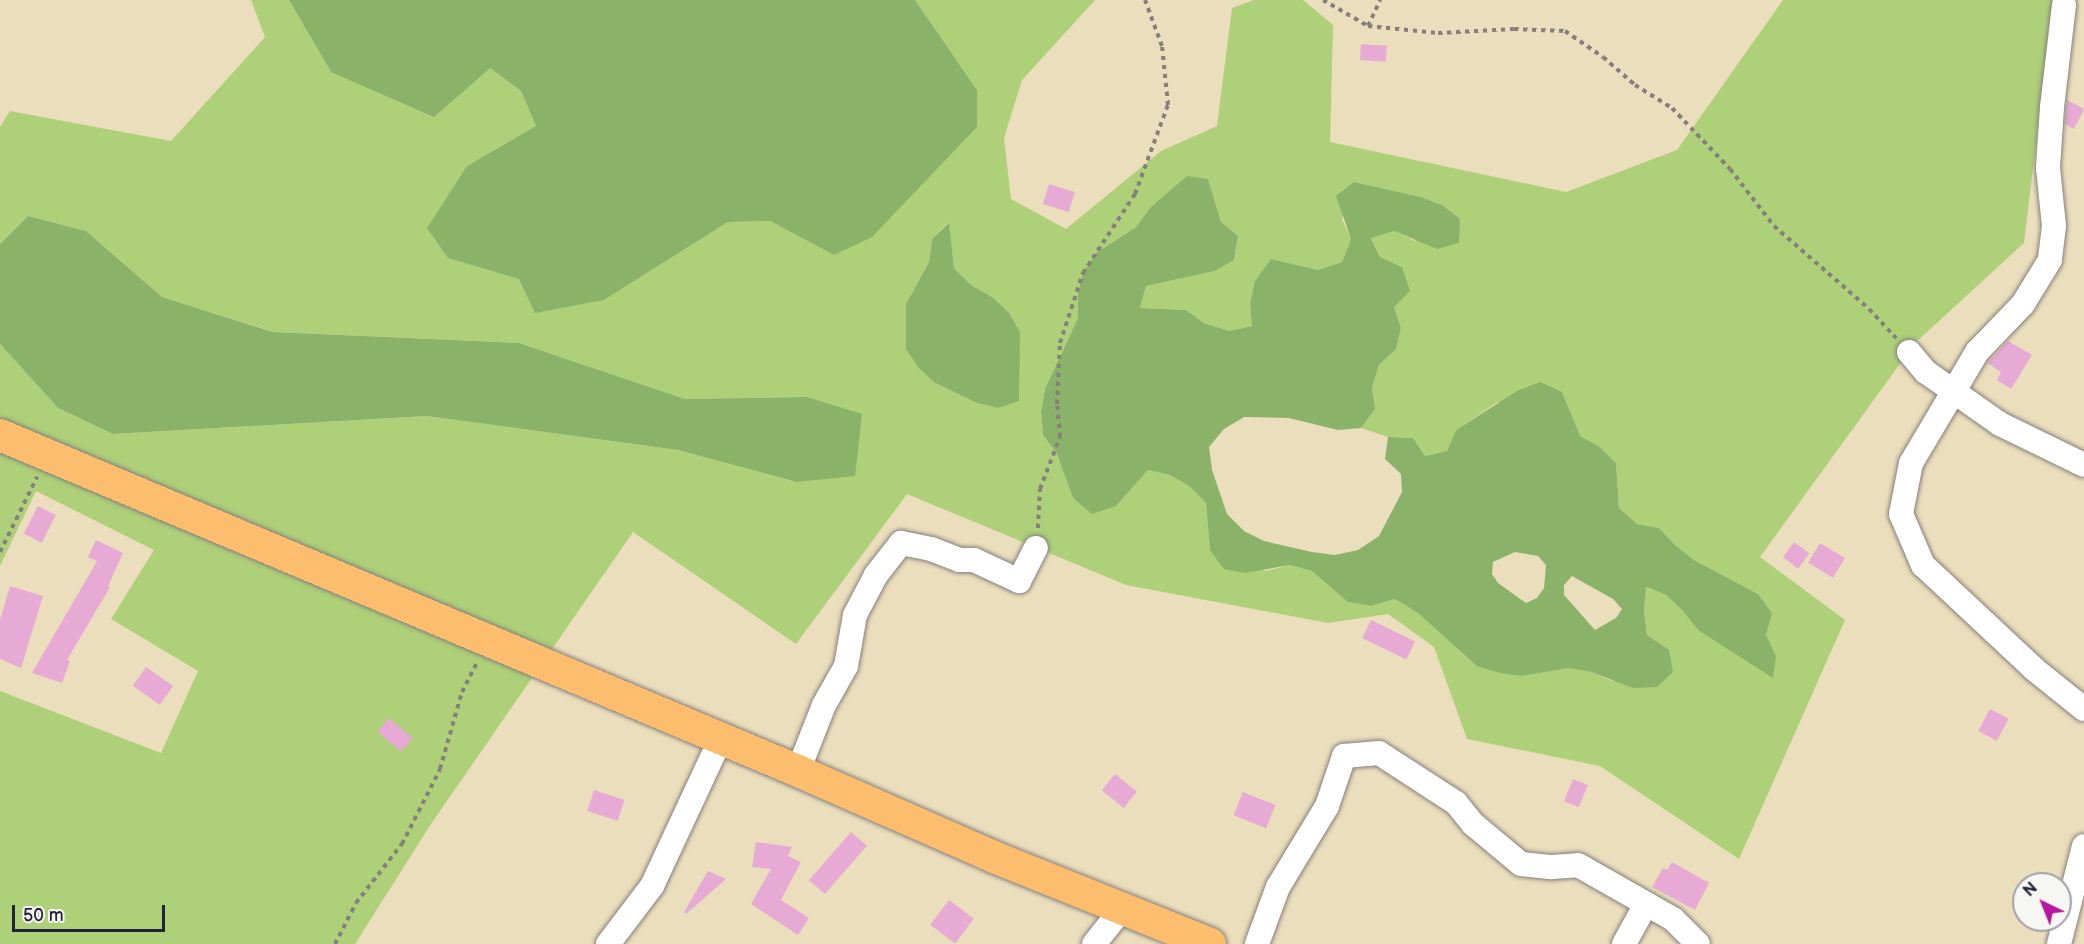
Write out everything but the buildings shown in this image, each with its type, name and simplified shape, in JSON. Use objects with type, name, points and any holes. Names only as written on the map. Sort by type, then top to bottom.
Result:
[{"type":"main road","points":[[0,435],[798,771],[1121,910],[1210,944]]},
{"type":"street","points":[[2064,5],[2052,107],[2048,168],[2054,226],[2050,260],[2023,304],[1977,352],[1911,463],[1901,514],[1923,565],[2034,669],[2084,709]]},
{"type":"street","points":[[1908,352],[1926,372],[2000,424],[2084,465]]},
{"type":"street","points":[[798,771],[824,705],[846,666],[855,615],[876,575],[901,543],[931,549],[959,560],[974,560],[1019,581],[1036,548]]},
{"type":"street","points":[[608,944],[652,886],[720,740]]},
{"type":"street","points":[[1257,944],[1278,887],[1327,806],[1344,756],[1379,753],[1456,803],[1473,824],[1521,864],[1552,867],[1578,865],[1673,919],[1698,944]]},
{"type":"street","points":[[2059,944],[2084,846]]},
{"type":"street","points":[[1624,944],[1646,904]]},
{"type":"street","points":[[1094,944],[1121,910]]},
{"type":"path","points":[[1036,548],[1040,489],[1060,437],[1057,404],[1060,343],[1083,273],[1135,194],[1168,105],[1162,46],[1145,0]]},
{"type":"path","points":[[1323,0],[1368,26],[1438,33],[1514,29],[1565,32],[1603,57],[1635,85],[1672,108],[1730,169],[1774,226],[1869,309],[1908,352]]},
{"type":"path","points":[[1368,26],[1380,0]]},
{"type":"path","points":[[0,552],[48,456]]},
{"type":"path","points":[[335,944],[356,903],[402,844],[440,769],[462,692],[488,640]]},
{"type":"green space","points":[[251,0],[289,0],[331,72],[490,68],[521,91],[536,126],[467,166],[448,258],[604,300],[728,222],[770,221],[834,255],[977,90],[915,0],[1095,0],[1022,80],[1004,138],[1011,199],[1066,229],[1161,151],[1217,126],[1232,8],[1254,0],[1303,0],[1333,25],[1330,142],[1566,192],[1677,150],[1783,0],[2078,0],[2064,5],[2049,34],[2024,243],[1915,343],[1760,557],[1845,620],[1739,859],[1600,766],[1467,739],[1434,647],[1388,614],[1328,623],[1126,585],[907,494],[796,644],[633,532],[431,824],[355,944],[0,944],[0,691],[161,753],[198,671],[111,619],[154,550],[36,491],[0,566],[0,344],[58,408],[113,434],[427,416],[678,450],[795,482],[807,397],[685,399],[519,343],[274,332],[162,297],[86,231],[28,216],[0,244],[0,127],[10,111],[171,141],[265,37]],"holes":[[[1208,179],[1221,222],[1238,236],[1234,260],[1215,271],[1146,286],[1140,308],[1186,310],[1204,323],[1229,331],[1252,326],[1250,304],[1271,259],[1318,270],[1342,262],[1351,239],[1342,219],[1354,182],[1421,197],[1442,205],[1415,241],[1394,231],[1371,237],[1380,257],[1402,267],[1394,307],[1401,328],[1396,349],[1379,365],[1372,388],[1374,409],[1361,428],[1388,437],[1413,438],[1425,456],[1447,451],[1456,430],[1496,403],[1562,392],[1579,436],[1600,447],[1616,463],[1619,508],[1637,524],[1659,528],[1694,560],[1758,594],[1771,613],[1766,636],[1776,656],[1698,630],[1666,595],[1645,587],[1644,610],[1647,635],[1668,650],[1612,681],[1591,672],[1569,668],[1522,676],[1442,634],[1418,613],[1395,599],[1371,606],[1349,602],[1312,571],[1290,565],[1266,571],[1210,550],[1206,503],[1189,486],[1170,475],[1148,470],[1116,506],[1073,498],[1057,454],[1043,435],[1041,411],[1045,389],[1078,318],[1078,294],[1096,253],[1136,227],[1150,208]],[[948,223],[954,268],[971,285],[992,297],[998,408],[977,403],[935,383],[906,304],[929,262],[932,239]]]},
{"type":"green space","points":[[289,0],[915,0],[977,90],[977,127],[872,237],[834,255],[770,221],[728,222],[604,300],[535,313],[519,279],[448,258],[427,228],[467,166],[536,126],[521,91],[490,68],[434,117],[331,72]]},
{"type":"green space","points":[[1187,176],[1208,179],[1221,222],[1238,236],[1234,260],[1215,271],[1146,286],[1140,308],[1186,310],[1204,323],[1229,331],[1252,326],[1250,304],[1255,281],[1271,259],[1318,270],[1342,262],[1351,239],[1336,196],[1354,182],[1421,197],[1442,205],[1460,219],[1459,243],[1437,249],[1394,231],[1371,238],[1380,257],[1402,267],[1410,291],[1394,307],[1401,328],[1396,349],[1379,365],[1372,388],[1375,409],[1361,428],[1338,430],[1289,418],[1244,417],[1224,429],[1209,447],[1212,470],[1227,514],[1244,531],[1264,541],[1312,552],[1335,555],[1358,550],[1379,536],[1402,492],[1401,474],[1385,459],[1388,437],[1413,438],[1425,456],[1447,451],[1456,430],[1517,391],[1540,382],[1562,392],[1580,436],[1600,447],[1616,463],[1619,508],[1637,524],[1659,528],[1694,560],[1758,594],[1772,613],[1766,635],[1776,656],[1773,678],[1698,630],[1666,595],[1646,587],[1644,610],[1647,635],[1669,650],[1673,672],[1657,687],[1633,688],[1591,672],[1569,668],[1522,676],[1500,673],[1477,666],[1418,613],[1395,599],[1371,606],[1348,602],[1312,571],[1290,565],[1245,573],[1224,569],[1210,550],[1206,503],[1189,486],[1170,475],[1148,470],[1116,506],[1092,514],[1073,498],[1057,454],[1043,435],[1041,412],[1045,389],[1078,318],[1078,294],[1083,273],[1096,253],[1136,227],[1150,208]],"holes":[[[1515,552],[1538,556],[1546,565],[1544,588],[1537,598],[1526,603],[1498,583],[1492,574],[1493,562]],[[1572,576],[1613,599],[1622,609],[1616,618],[1595,630],[1564,595],[1564,585]]]},
{"type":"green space","points":[[28,216],[86,231],[162,297],[273,332],[519,343],[685,399],[807,397],[862,414],[855,476],[796,482],[678,450],[427,416],[113,434],[58,408],[0,344],[0,244]]},
{"type":"green space","points":[[949,223],[954,268],[971,285],[992,297],[1009,313],[1020,332],[1019,401],[998,408],[977,403],[935,383],[919,368],[906,349],[906,304],[929,262],[932,239]]}]
